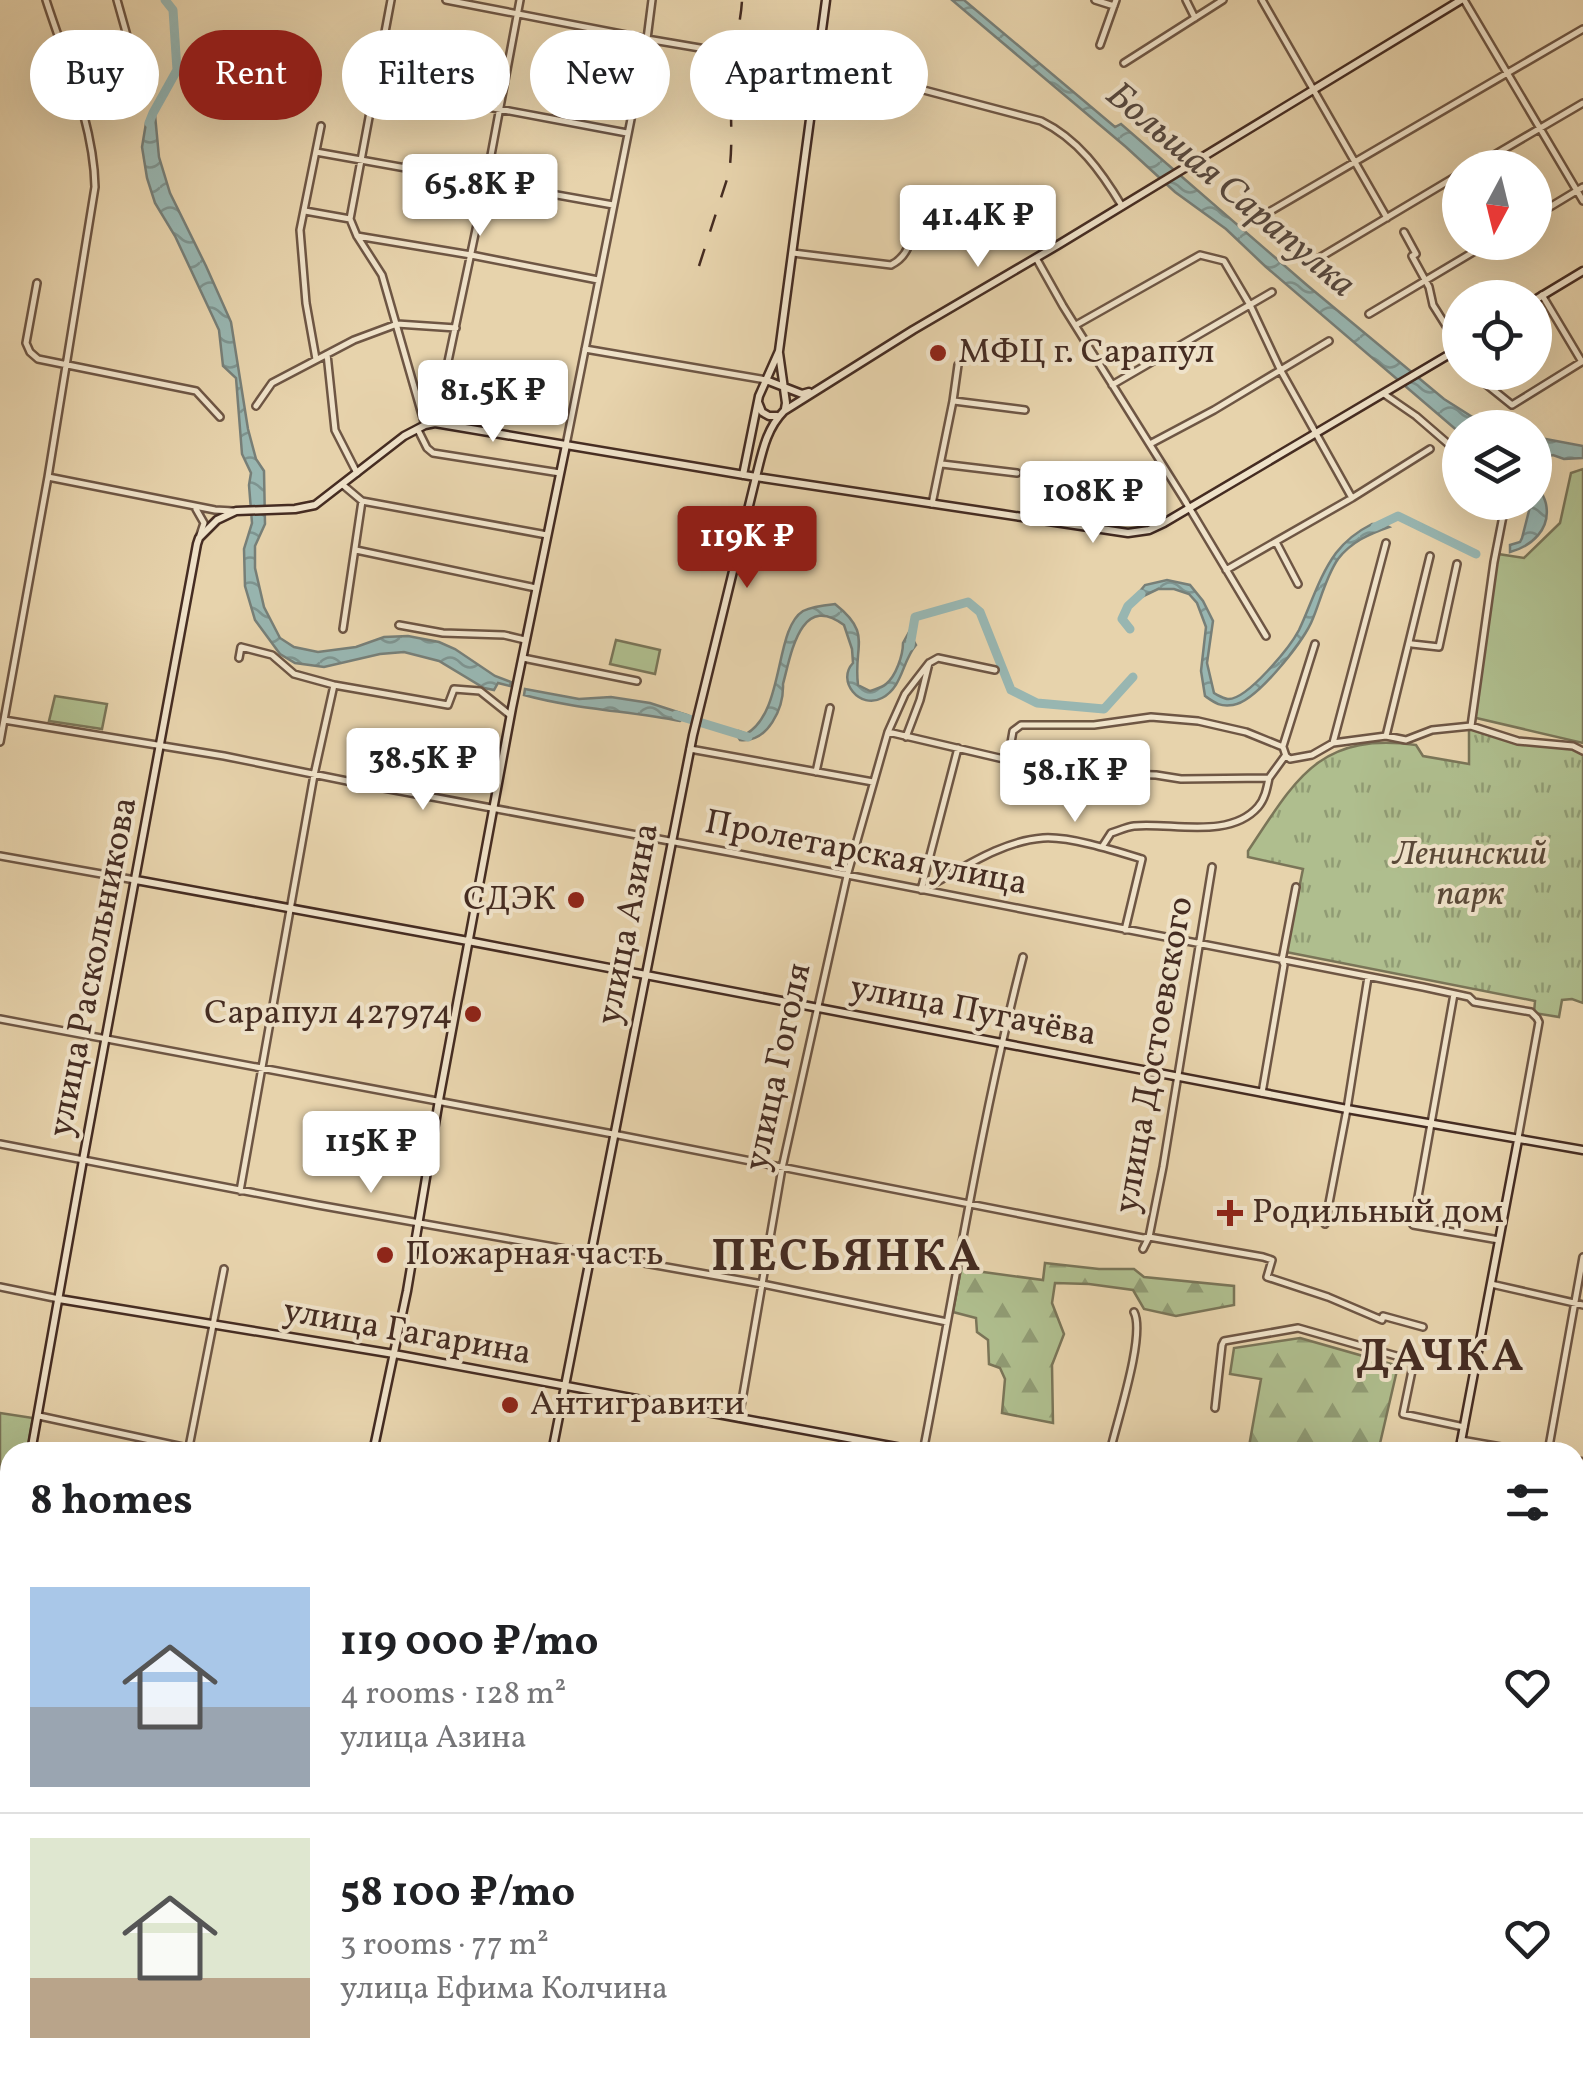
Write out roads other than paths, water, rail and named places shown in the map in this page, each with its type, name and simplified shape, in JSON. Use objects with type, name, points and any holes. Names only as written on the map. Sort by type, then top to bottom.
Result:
[{"type":"main road","points":[[822,30],[826,0]]},
{"type":"main road","points":[[786,399],[775,388],[767,389],[759,397],[760,409],[766,415],[783,412],[1463,0]]},
{"type":"main road","points":[[783,412],[786,399],[779,352],[810,120]]},
{"type":"main road","points":[[1552,289],[1583,272]]},
{"type":"main road","points":[[743,474],[759,397],[779,352]]},
{"type":"main road","points":[[199,538],[218,520],[239,510],[315,505],[404,436],[435,423],[932,504],[1128,533],[1149,530],[1442,358]]},
{"type":"main road","points":[[766,380],[802,394],[832,380]]},
{"type":"main road","name":"улица Азина","points":[[554,1442],[693,735],[756,477],[768,435],[783,412]]},
{"type":"main road","points":[[375,1442],[408,1291],[492,809],[566,445]]},
{"type":"main road","name":"улица Раскольникова","points":[[34,1442],[199,538]]},
{"type":"main road","name":"улица Пугачёва","points":[[136,880],[1583,1150]]},
{"type":"main road","points":[[1462,1440],[1518,1140]]},
{"type":"main road","name":"улица Гагарина","points":[[59,1299],[394,1354],[869,1442]]},
{"type":"street","points":[[46,0],[56,30]]},
{"type":"street","points":[[117,0],[125,30]]},
{"type":"street","points":[[386,30],[391,0]]},
{"type":"street","points":[[446,0],[600,30]]},
{"type":"street","points":[[510,53],[520,0]]},
{"type":"street","points":[[648,30],[652,0]]},
{"type":"street","points":[[1096,0],[1114,3],[1100,45]]},
{"type":"street","points":[[1186,0],[1195,18]]},
{"type":"street","points":[[1124,63],[1223,0]]},
{"type":"street","points":[[1262,0],[1387,218]]},
{"type":"street","points":[[1463,0],[1580,189],[1583,201]]},
{"type":"street","points":[[1257,219],[1583,29]]},
{"type":"street","points":[[928,91],[1056,128],[1100,171],[1122,206]]},
{"type":"street","points":[[1503,150],[1583,103]]},
{"type":"street","points":[[510,110],[627,134]]},
{"type":"street","points":[[0,742],[95,187],[84,120]]},
{"type":"street","points":[[369,120],[350,219],[356,236],[382,274],[427,448],[432,453],[560,473]]},
{"type":"street","points":[[435,423],[498,120]]},
{"type":"street","points":[[566,445],[630,120]]},
{"type":"street","points":[[316,359],[300,230],[322,126]]},
{"type":"street","points":[[316,152],[613,205]]},
{"type":"street","points":[[1309,264],[1442,185]]},
{"type":"street","points":[[1552,206],[1580,189]]},
{"type":"street","points":[[305,211],[350,219]]},
{"type":"street","points":[[792,253],[891,265],[899,261],[912,241],[912,220]]},
{"type":"street","points":[[1404,232],[1442,319]]},
{"type":"street","points":[[356,236],[598,280]]},
{"type":"street","points":[[1076,325],[1200,255],[1224,261],[1352,498]]},
{"type":"street","points":[[1036,258],[1266,636]]},
{"type":"street","points":[[1368,314],[1460,260]]},
{"type":"street","points":[[36,283],[26,343],[38,360],[196,391],[220,418]]},
{"type":"street","points":[[1112,385],[1272,292]]},
{"type":"street","points":[[1552,317],[1582,361],[1552,380]]},
{"type":"street","points":[[256,406],[272,384],[354,340],[397,324],[456,328]]},
{"type":"street","points":[[1150,444],[1330,341]]},
{"type":"street","points":[[585,349],[766,380]]},
{"type":"street","points":[[326,354],[335,430],[357,473]]},
{"type":"street","points":[[932,504],[958,365]]},
{"type":"street","points":[[1493,390],[1512,405],[1536,390]]},
{"type":"street","points":[[1386,391],[1442,438]]},
{"type":"street","points":[[954,401],[1025,410]]},
{"type":"street","points":[[1226,570],[1430,449]]},
{"type":"street","points":[[942,464],[1018,474]]},
{"type":"street","points":[[48,476],[216,510],[239,510]]},
{"type":"street","points":[[343,485],[362,501],[547,535]]},
{"type":"street","points":[[343,629],[362,501]]},
{"type":"street","points":[[190,505],[203,518],[199,538]]},
{"type":"street","points":[[1472,726],[1501,520]]},
{"type":"street","points":[[1276,542],[1298,584]]},
{"type":"street","points":[[1333,744],[1386,543]]},
{"type":"street","points":[[356,550],[536,588]]},
{"type":"street","points":[[1386,736],[1430,556]]},
{"type":"street","points":[[1410,644],[1438,647],[1456,564]]},
{"type":"street","points":[[399,625],[525,640]]},
{"type":"street","points":[[1314,644],[1283,747],[1290,760],[1333,744],[1386,736],[1406,740],[1432,730],[1472,726],[1518,741],[1573,746],[1583,751]]},
{"type":"street","points":[[239,658],[241,647],[272,655],[294,674],[334,686],[448,705],[454,689],[480,692],[511,712]]},
{"type":"street","points":[[522,658],[638,680]]},
{"type":"street","points":[[906,736],[929,664],[938,658],[995,670]]},
{"type":"street","name":"улица Гоголя","points":[[739,1418],[782,1168],[848,876],[888,732],[905,694],[929,664]]},
{"type":"street","points":[[240,1191],[314,775],[334,686]]},
{"type":"street","points":[[816,772],[830,708]]},
{"type":"street","points":[[1008,760],[1014,731],[1021,725],[1094,724],[1151,717],[1232,728],[1283,747]]},
{"type":"street","name":"Пролетарская улица","points":[[4,720],[161,744],[1282,960],[1531,1012],[1538,1018],[1538,1031],[1518,1140]]},
{"type":"street","points":[[888,732],[1054,771],[1156,774],[1180,779],[1269,778]]},
{"type":"street","points":[[921,890],[958,748]]},
{"type":"street","points":[[690,749],[873,782]]},
{"type":"street","points":[[1102,847],[1111,833],[1133,826],[1205,828],[1238,820],[1257,808],[1269,778],[1286,756]]},
{"type":"street","points":[[921,890],[1016,843],[1046,838],[1102,847],[1142,858],[1125,930]]},
{"type":"street","name":"улица Пугачёва","points":[[0,856],[136,880]]},
{"type":"street","name":"улица Достоевского","points":[[1144,1249],[1168,1142],[1212,868]]},
{"type":"street","points":[[1262,1093],[1296,887]]},
{"type":"street","points":[[925,1442],[968,1204],[1001,1044],[1024,957]]},
{"type":"street","points":[[1325,1224],[1368,977]]},
{"type":"street","points":[[1454,994],[1413,1225],[1499,1240]]},
{"type":"street","points":[[0,1019],[439,1100],[1143,1238],[1264,1257],[1272,1260],[1266,1277],[1382,1320],[1384,1316],[1423,1326]]},
{"type":"street","points":[[0,1144],[762,1284],[947,1322]]},
{"type":"street","points":[[1550,1442],[1583,1257]]},
{"type":"street","points":[[191,1442],[224,1269]]},
{"type":"street","points":[[1490,1284],[1583,1306]]},
{"type":"street","name":"улица Гагарина","points":[[0,1287],[59,1299]]},
{"type":"street","points":[[1112,1442],[1134,1352],[1138,1318],[1134,1312]]},
{"type":"street","points":[[1214,1408],[1224,1341],[1298,1328],[1414,1361],[1403,1414],[1464,1427]]},
{"type":"street","points":[[38,1416],[150,1442]]},
{"type":"street","points":[[1462,1440],[1473,1442]]},
{"type":"water","points":[[952,0],[964,0],[1115,127],[1121,124],[1308,286],[1461,410],[1442,410],[1442,418]]},
{"type":"water","points":[[155,120],[159,157],[170,193],[231,322],[248,429],[256,459],[264,471],[265,524],[255,546],[255,568],[264,607],[280,638],[294,647],[318,652],[356,647],[384,637],[408,636],[439,642],[511,682],[510,686],[498,683],[494,690],[484,688],[439,661],[404,652],[324,667],[295,663],[280,654],[255,620],[245,586],[244,549],[252,523],[251,473],[242,454],[236,378],[223,366],[219,330],[175,236],[155,203],[142,147],[146,123]]},
{"type":"water","points":[[1552,440],[1583,446],[1583,458],[1553,455]]},
{"type":"water","points":[[1527,520],[1546,520],[1532,541],[1510,552],[1510,545],[1522,538]]},
{"type":"water","points":[[1372,524],[1389,527],[1361,539],[1343,553],[1298,644],[1265,683],[1233,705],[1218,704],[1205,696],[1201,671],[1206,627],[1189,594],[1158,589],[1131,602],[1145,585],[1167,580],[1190,585],[1213,621],[1207,663],[1214,693],[1227,699],[1236,697],[1267,671],[1294,638],[1336,553],[1352,536]]},
{"type":"water","points":[[835,604],[858,632],[858,685],[870,691],[893,676],[909,632],[916,645],[894,687],[874,701],[853,692],[847,678],[853,663],[852,649],[844,625],[817,616],[807,622],[794,644],[781,703],[772,722],[759,736],[740,740],[739,731],[746,734],[767,708],[794,621],[807,609]]},
{"type":"water","points":[[525,689],[579,699],[611,697],[650,703],[687,715],[680,721],[582,707],[524,695]]},
{"type":"waterway","name":"Большая Сарапулка","points":[[149,123],[177,70],[173,10],[165,0]]},
{"type":"waterway","name":"Большая Сарапулка","points":[[1375,527],[1398,516],[1476,554]]},
{"type":"waterway","name":"Большая Сарапулка","points":[[1130,629],[1122,619],[1128,606],[1141,594]]},
{"type":"waterway","name":"Большая Сарапулка","points":[[910,646],[915,617],[968,602],[980,612],[1011,690],[1037,703],[1104,709],[1133,677]]},
{"type":"waterway","name":"Большая Сарапулка","points":[[676,715],[748,737]]},
{"type":"railway","points":[[699,266],[729,173],[731,70],[742,0]]},
{"type":"place","name":"МФЦ г. Сарапул","points":[[938,353]]},
{"type":"place","name":"СДЭК","points":[[576,900]]},
{"type":"place","name":"Сарапул 427974","points":[[473,1014]]},
{"type":"place","name":"Родильный дом","points":[[1230,1213]]},
{"type":"place","name":"Пожарная часть","points":[[385,1255]]},
{"type":"place","name":"Антигравити","points":[[510,1405]]},
{"type":"district","name":"ПЕСЬЯНКА","points":[[847,1258]]},
{"type":"district","name":"ДАЧКА","points":[[1441,1358]]},
{"type":"park label","name":"Ленинский парк","points":[[1470,875]]}]
